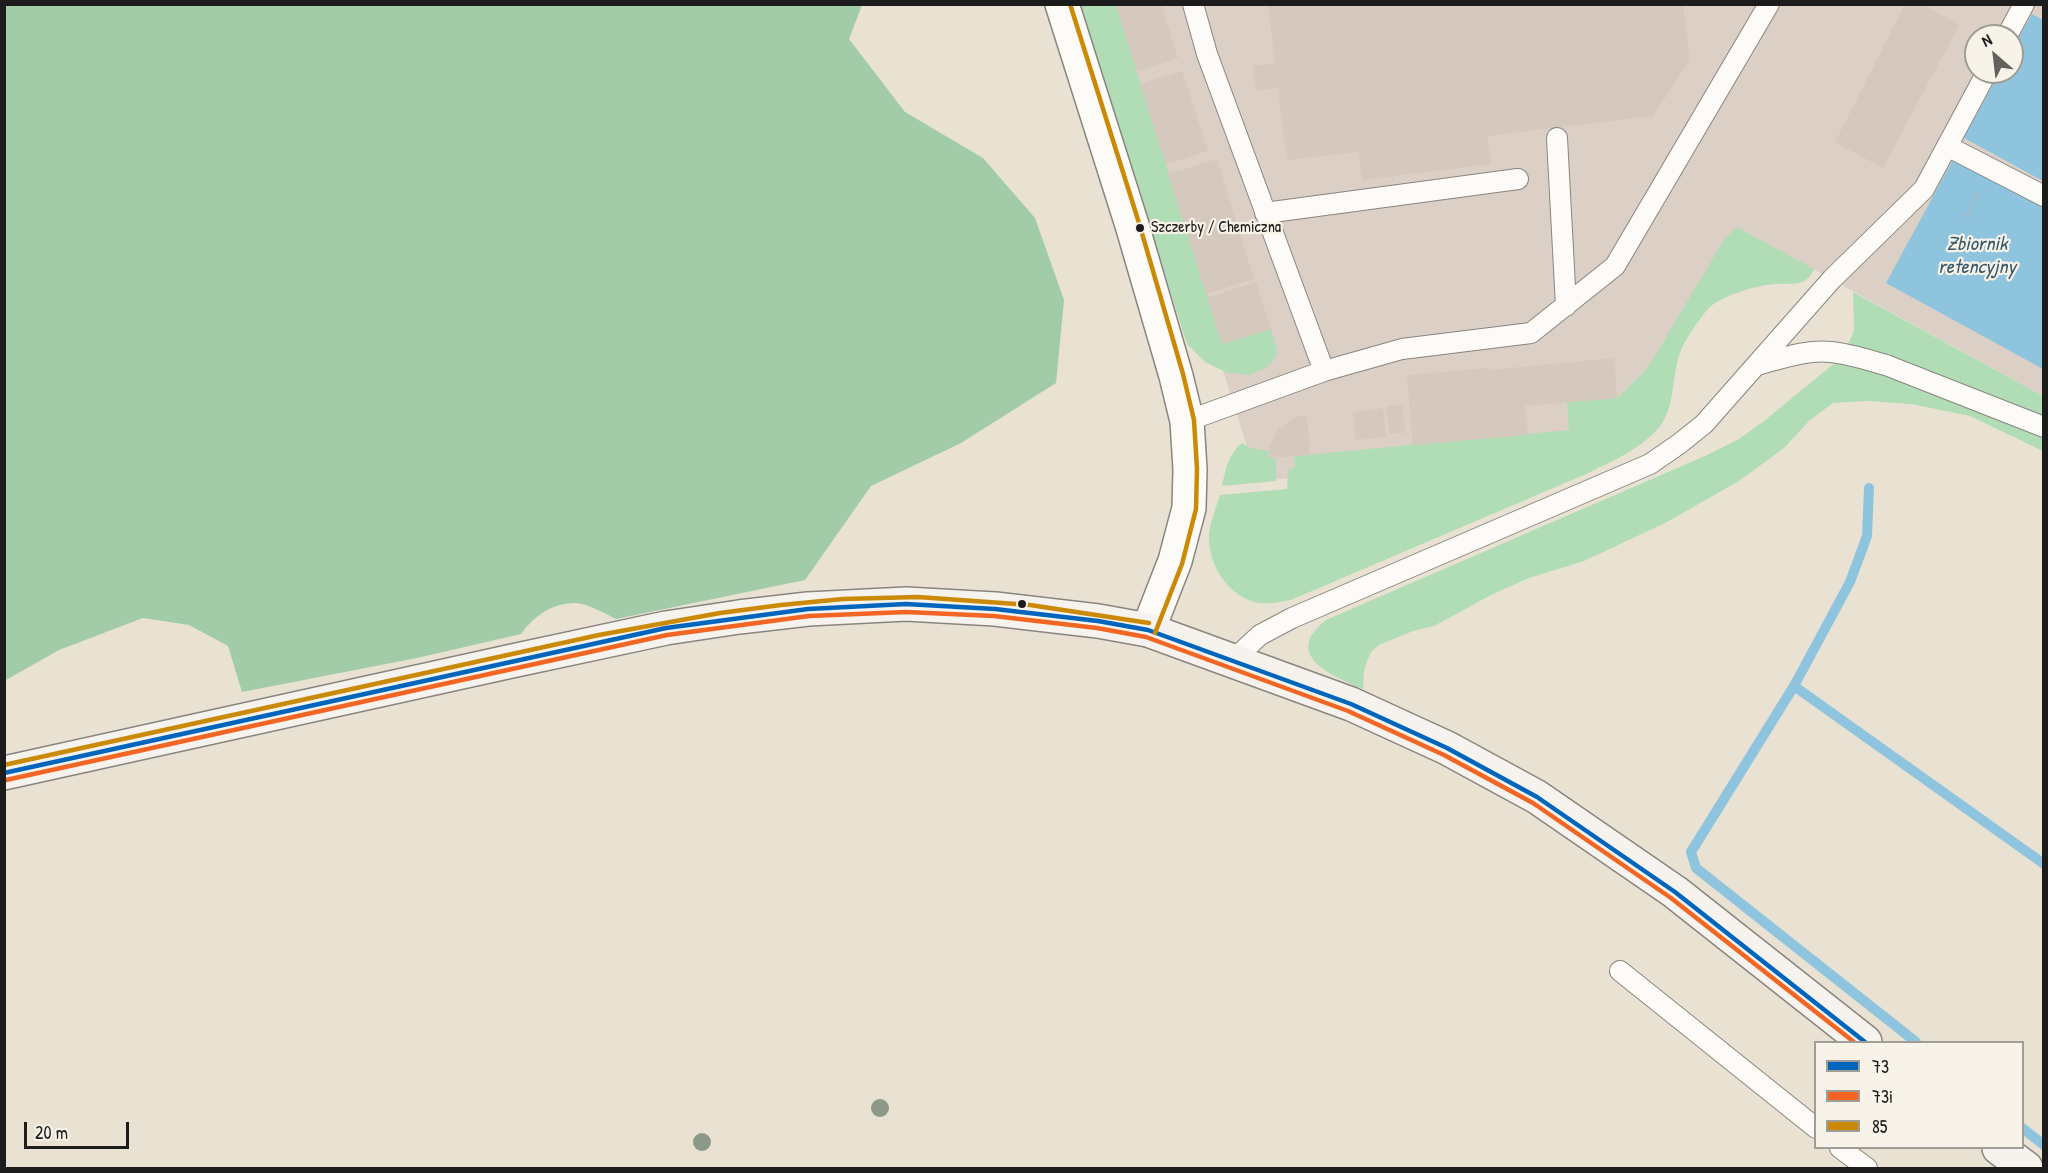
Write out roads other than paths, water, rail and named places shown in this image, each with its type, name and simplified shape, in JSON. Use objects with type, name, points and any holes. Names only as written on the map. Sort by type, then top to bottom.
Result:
[{"type":"street","points":[[1062,4],[1132,225],[1187,421],[1190,469],[1189,508],[1175,561],[1148,630]]},
{"type":"street","points":[[4,773],[666,628],[739,617],[808,609],[906,604],[995,609],[1098,621],[1148,630],[1351,704],[1447,748],[1537,797],[1675,892],[1864,1041]]},
{"type":"street","points":[[2000,1149],[2026,1168]]},
{"type":"lane","points":[[1193,4],[1207,54],[1324,371]]},
{"type":"lane","points":[[2013,24],[2024,4]]},
{"type":"lane","points":[[1187,421],[1324,371],[1402,349],[1531,333],[1615,266],[1768,5]]},
{"type":"lane","points":[[1232,661],[1260,635],[1292,618],[1650,464],[1679,444],[1704,424],[1832,279],[1924,189],[1981,84]]},
{"type":"lane","points":[[1557,138],[1566,306]]},
{"type":"lane","points":[[1947,146],[2043,196]]},
{"type":"lane","points":[[1265,213],[1518,179]]},
{"type":"lane","points":[[1757,365],[1797,355],[1829,352],[1862,358],[1886,365],[2043,427]]},
{"type":"lane","points":[[1620,971],[1814,1127]]},
{"type":"lane","points":[[1841,1149],[1867,1168]]},
{"type":"water","points":[[2032,14],[2043,20],[2043,181],[1964,138],[1993,84],[2024,84],[2024,28]]},
{"type":"water","name":"Zbiornik retencyjny","points":[[1954,158],[2043,207],[2043,369],[1886,283]]},
{"type":"waterway","points":[[1869,488],[1867,536],[1850,582],[1794,686],[1691,852],[1696,868],[1915,1041]]},
{"type":"waterway","points":[[1794,686],[2044,864]]},
{"type":"waterway","points":[[2024,1130],[2044,1145]]},
{"type":"place","name":"Szczerby / Chemiczna","points":[[1140,228]]}]
